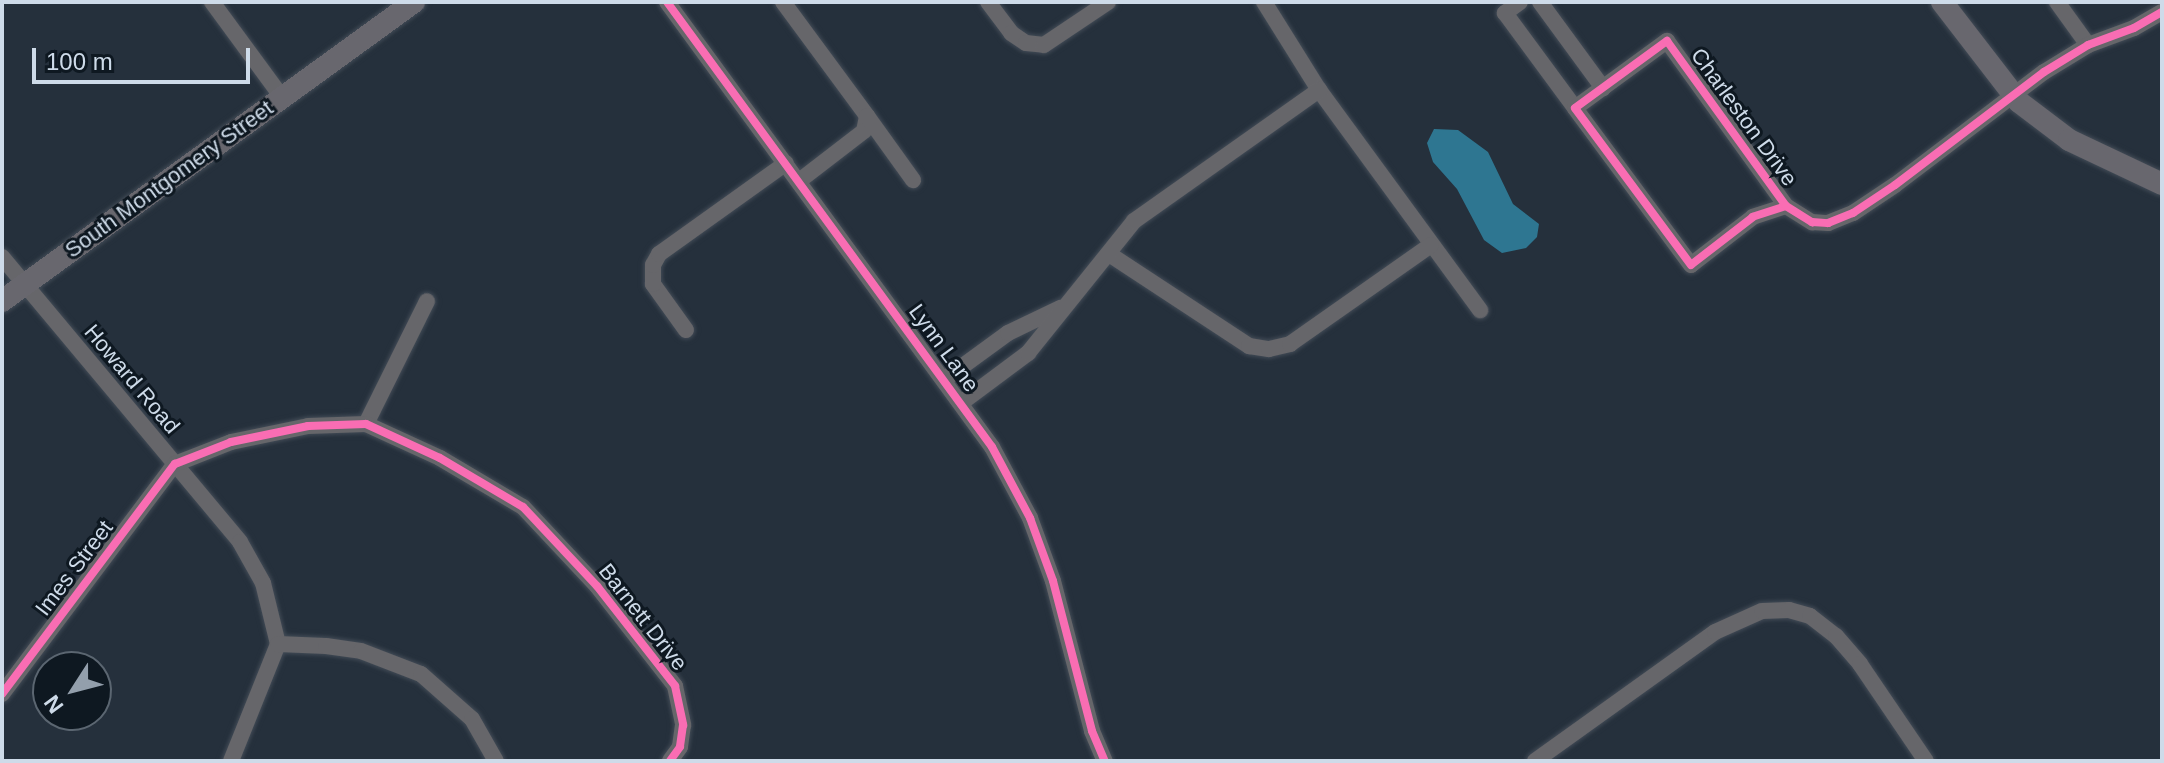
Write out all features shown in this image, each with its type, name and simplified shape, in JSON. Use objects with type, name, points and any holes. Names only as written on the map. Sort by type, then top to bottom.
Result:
[{"type":"street","points":[[212,2],[281,96]]},
{"type":"street","name":"South Montgomery Street","points":[[2,301],[414,2]]},
{"type":"street","name":"Lynn Lane","points":[[667,2],[992,447],[1030,518],[1053,581],[1092,731],[1105,761]]},
{"type":"street","points":[[783,2],[913,180]]},
{"type":"street","points":[[988,2],[1011,33],[1026,43],[1044,45],[1108,2]]},
{"type":"street","points":[[1264,2],[1319,90],[1480,310]]},
{"type":"street","points":[[1520,2],[1505,13],[1575,108]]},
{"type":"street","points":[[1540,2],[1603,88]]},
{"type":"street","points":[[1942,2],[2013,94],[2069,140],[2162,184]]},
{"type":"street","points":[[2057,2],[2088,45]]},
{"type":"street","name":"Charleston Drive","points":[[1786,206],[1753,217],[1691,265],[1575,108],[1667,41],[1786,206],[1812,222],[1828,223],[1853,213],[2013,94],[2088,45],[2134,28],[2162,12]]},
{"type":"street","points":[[961,403],[1028,353],[1061,307],[1134,221],[1319,90]]},
{"type":"street","points":[[799,181],[864,131],[867,116]]},
{"type":"street","points":[[686,330],[653,284],[653,265],[659,254],[786,163]]},
{"type":"street","points":[[1109,254],[1249,346],[1269,349],[1290,344],[1431,245]]},
{"type":"street","name":"Howard Road","points":[[2,257],[240,542],[263,583],[278,644]]},
{"type":"street","points":[[366,424],[427,301]]},
{"type":"street","points":[[945,379],[1008,333],[1061,307]]},
{"type":"street","name":"Barnett Drive","points":[[175,464],[231,442],[308,426],[366,424],[440,458],[523,507],[597,586],[675,686],[683,725],[680,747],[670,761]]},
{"type":"street","name":"Imes Street","points":[[2,694],[175,464]]},
{"type":"street","points":[[1535,761],[1715,632],[1762,611],[1789,610],[1810,616],[1836,636],[1860,664],[1926,761]]},
{"type":"street","points":[[231,761],[278,644],[361,651],[421,674],[472,719],[496,761]]},
{"type":"water","points":[[1434,129],[1458,130],[1488,152],[1513,204],[1539,224],[1537,237],[1526,248],[1502,253],[1484,240],[1457,189],[1433,162],[1427,143]]},
{"type":"cycle path","points":[[667,2],[992,447],[1030,518],[1053,581],[1092,731],[1105,761]]},
{"type":"cycle path","points":[[1786,206],[1753,217],[1691,265],[1575,108],[1667,41],[1786,206],[1812,222],[1828,223],[1853,213],[1895,185],[2044,72],[2088,45],[2134,28],[2162,12]]},
{"type":"cycle path","points":[[2,694],[175,464],[231,442],[308,426],[366,424],[440,458],[523,507],[597,586],[675,686],[683,725],[680,747],[670,761]]}]
